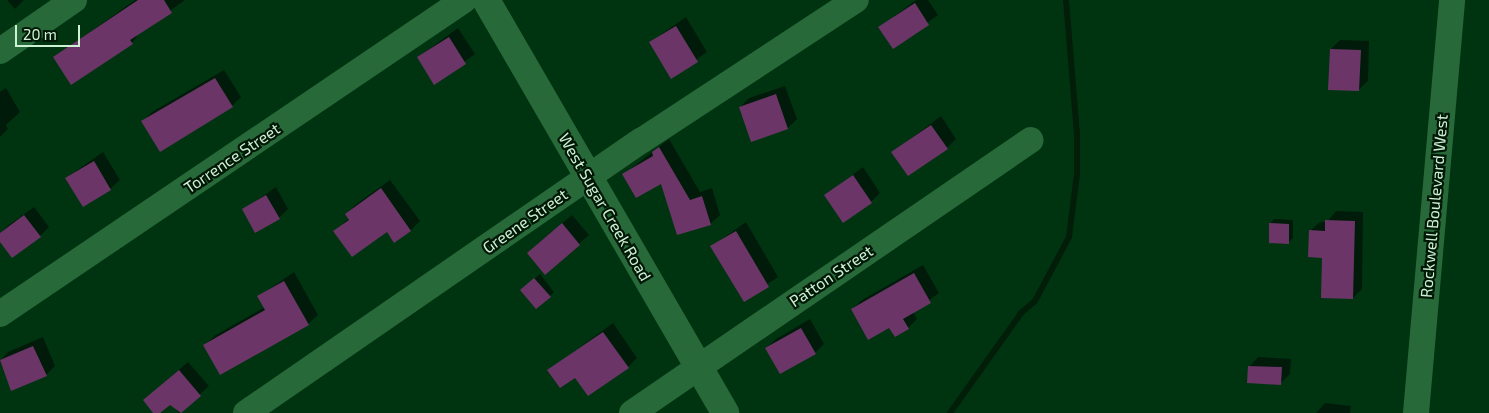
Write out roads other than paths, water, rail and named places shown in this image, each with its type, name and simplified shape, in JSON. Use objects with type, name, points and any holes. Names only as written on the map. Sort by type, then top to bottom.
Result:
[{"type":"main road","name":"West Sugar Creek Road","points":[[486,0],[725,413]]},
{"type":"street","points":[[0,51],[74,0]]},
{"type":"street","name":"Torrence Street","points":[[0,314],[464,0]]},
{"type":"street","name":"Greene Street","points":[[246,413],[588,177],[856,0]]},
{"type":"street","name":"Rockwell Boulevard West","points":[[1416,413],[1452,0]]},
{"type":"street","name":"Patton Street","points":[[632,413],[1030,140]]},
{"type":"waterway","points":[[950,413],[1021,313],[1035,301],[1069,237],[1077,174],[1077,134],[1066,0]]}]
